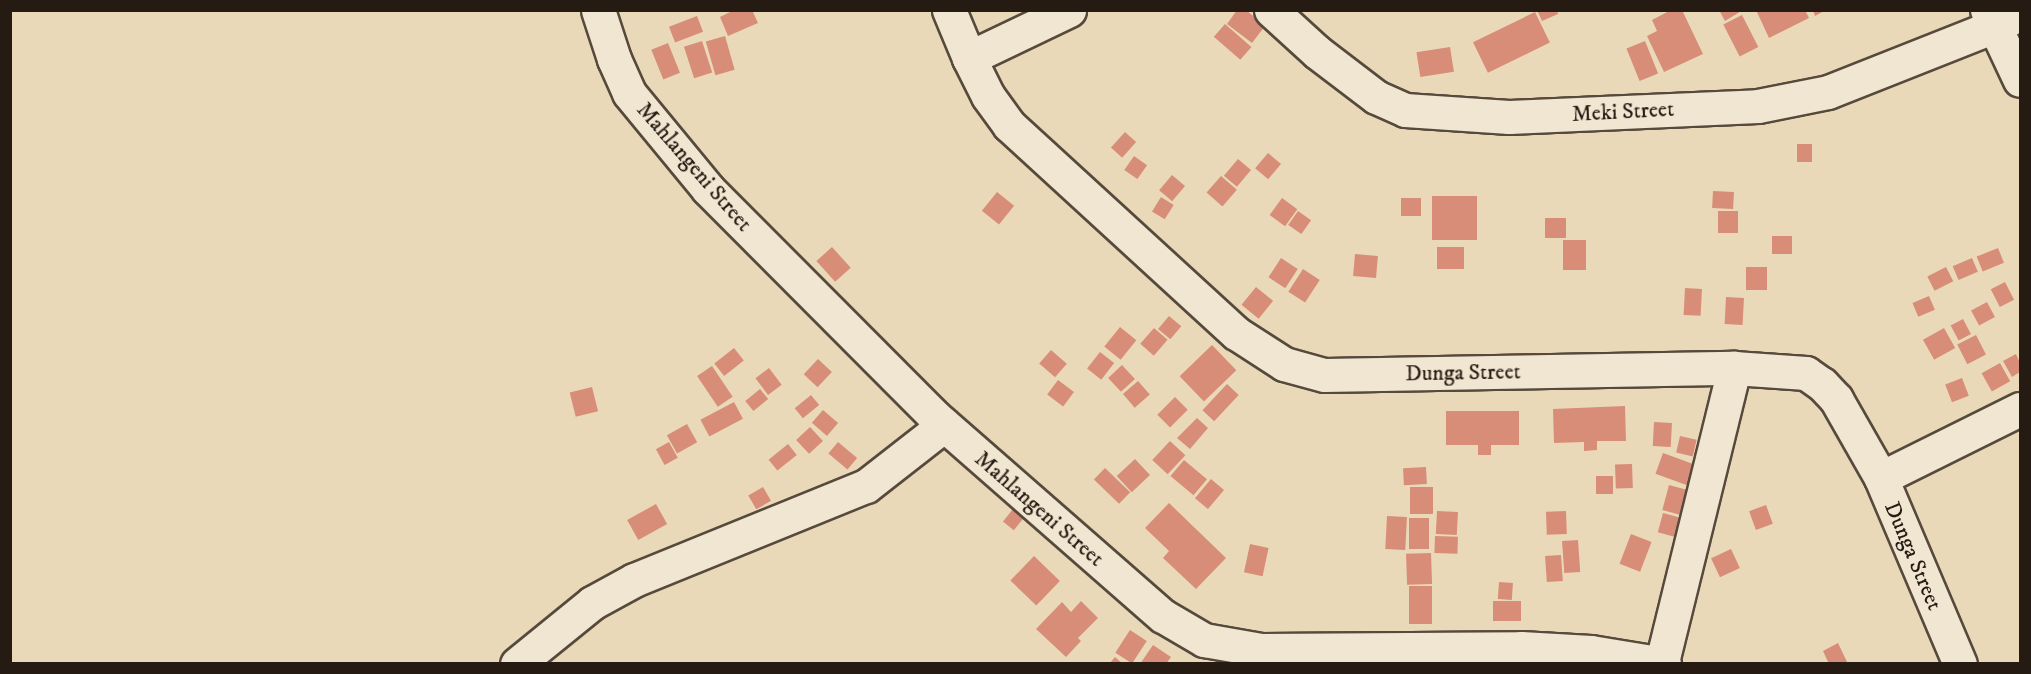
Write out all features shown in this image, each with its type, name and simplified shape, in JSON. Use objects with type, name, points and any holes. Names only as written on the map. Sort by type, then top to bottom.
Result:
[{"type":"street","name":"Mahlangeni Street","points":[[598,10],[614,60],[629,93],[708,189],[944,425],[1163,616],[1204,640],[1262,650],[1521,648],[1591,652],[1663,663]]},
{"type":"street","name":"Dunga Street","points":[[949,10],[988,96],[1009,125],[1236,333],[1284,364],[1324,375],[1734,368],[1806,373],[1822,384],[1847,415],[1881,478],[1960,663]]},
{"type":"street","points":[[969,58],[1069,10]]},
{"type":"street","name":"Meki Street","points":[[1271,10],[1317,52],[1376,97],[1405,110],[1509,117],[1758,106],[1828,92],[2001,17]]},
{"type":"street","points":[[2001,17],[2020,80]]},
{"type":"street","points":[[1663,663],[1734,368]]},
{"type":"street","points":[[1881,478],[2020,409]]},
{"type":"street","points":[[517,663],[592,603],[634,580],[866,486],[944,425]]},
{"type":"building","points":[[734,10],[752,10],[758,23],[728,36],[720,17]]},
{"type":"building","points":[[1237,10],[1246,10],[1265,26],[1252,43],[1227,24]]},
{"type":"building","points":[[1537,10],[1557,10],[1558,14],[1542,21]]},
{"type":"building","points":[[1671,10],[1682,10],[1703,54],[1664,72],[1647,36],[1657,31],[1652,20]]},
{"type":"building","points":[[1719,10],[1743,10],[1725,21]]},
{"type":"building","points":[[1756,10],[1805,10],[1809,18],[1769,38]]},
{"type":"building","points":[[1813,10],[1826,10],[1815,16]]},
{"type":"building","points":[[1535,12],[1550,43],[1488,73],[1473,42]]},
{"type":"building","points":[[1742,15],[1758,47],[1740,57],[1723,25]]},
{"type":"building","points":[[697,16],[703,32],[675,43],[669,27]]},
{"type":"building","points":[[1225,24],[1251,47],[1240,60],[1214,37]]},
{"type":"building","points":[[725,36],[735,70],[715,75],[706,42]]},
{"type":"building","points":[[702,41],[712,72],[694,78],[684,47]]},
{"type":"building","points":[[1645,41],[1658,73],[1640,81],[1626,48]]},
{"type":"building","points":[[668,43],[680,73],[663,79],[651,50]]},
{"type":"building","points":[[1450,47],[1454,72],[1420,77],[1416,52]]},
{"type":"building","points":[[1125,132],[1136,142],[1122,158],[1111,148]]},
{"type":"building","points":[[1797,144],[1812,144],[1812,162],[1797,162]]},
{"type":"building","points":[[1268,153],[1281,164],[1268,179],[1255,168]]},
{"type":"building","points":[[1134,156],[1147,165],[1137,179],[1124,170]]},
{"type":"building","points":[[1238,159],[1251,170],[1237,187],[1224,176]]},
{"type":"building","points":[[1172,175],[1185,186],[1172,201],[1159,190]]},
{"type":"building","points":[[1221,176],[1237,190],[1222,206],[1207,193]]},
{"type":"building","points":[[1713,191],[1734,192],[1733,209],[1712,208]]},
{"type":"building","points":[[997,192],[1014,206],[999,224],[982,211]]},
{"type":"building","points":[[1432,196],[1477,196],[1477,240],[1432,240]]},
{"type":"building","points":[[1161,197],[1174,205],[1165,219],[1152,211]]},
{"type":"building","points":[[1282,198],[1297,209],[1285,226],[1270,215]]},
{"type":"building","points":[[1401,198],[1421,198],[1421,216],[1401,216]]},
{"type":"building","points":[[1298,211],[1311,220],[1301,234],[1288,225]]},
{"type":"building","points":[[1718,211],[1738,211],[1738,233],[1718,233]]},
{"type":"building","points":[[1545,218],[1566,218],[1566,238],[1545,238]]},
{"type":"building","points":[[1772,236],[1792,236],[1792,254],[1772,254]]},
{"type":"building","points":[[1563,240],[1586,240],[1586,270],[1563,270]]},
{"type":"building","points":[[832,247],[851,268],[835,282],[816,261]]},
{"type":"building","points":[[1437,247],[1464,247],[1464,269],[1437,269]]},
{"type":"building","points":[[1998,248],[2004,263],[1983,271],[1977,257]]},
{"type":"building","points":[[1355,254],[1378,256],[1376,278],[1353,276]]},
{"type":"building","points":[[1281,258],[1298,269],[1285,288],[1268,277]]},
{"type":"building","points":[[1972,258],[1978,272],[1959,280],[1953,266]]},
{"type":"building","points":[[1746,267],[1767,267],[1767,290],[1746,290]]},
{"type":"building","points":[[1946,267],[1953,281],[1935,291],[1927,277]]},
{"type":"building","points":[[1303,269],[1320,280],[1305,303],[1288,292]]},
{"type":"building","points":[[2005,282],[2014,300],[2000,307],[1991,289]]},
{"type":"building","points":[[1256,287],[1273,301],[1259,319],[1242,305]]},
{"type":"building","points":[[1685,288],[1702,289],[1701,316],[1684,315]]},
{"type":"building","points":[[1929,296],[1935,310],[1918,317],[1912,303]]},
{"type":"building","points":[[1726,297],[1744,298],[1743,325],[1725,324]]},
{"type":"building","points":[[1987,302],[1995,317],[1979,325],[1971,310]]},
{"type":"building","points":[[1169,316],[1181,326],[1170,339],[1158,329]]},
{"type":"building","points":[[1963,319],[1971,334],[1959,341],[1951,326]]},
{"type":"building","points":[[1120,327],[1136,340],[1121,360],[1104,346]]},
{"type":"building","points":[[1154,328],[1168,340],[1154,356],[1140,344]]},
{"type":"building","points":[[1944,328],[1955,348],[1934,360],[1923,340]]},
{"type":"building","points":[[1976,335],[1986,355],[1967,364],[1957,345]]},
{"type":"building","points":[[1212,345],[1236,370],[1204,401],[1180,376]]},
{"type":"building","points":[[734,348],[744,361],[724,376],[714,363]]},
{"type":"building","points":[[1051,350],[1067,364],[1055,377],[1039,364]]},
{"type":"building","points":[[1100,352],[1114,363],[1101,380],[1087,369]]},
{"type":"building","points":[[2016,354],[2020,363],[2020,372],[2012,377],[2003,361]]},
{"type":"building","points":[[818,359],[832,372],[818,387],[804,374]]},
{"type":"building","points":[[2000,363],[2010,381],[1992,392],[1982,373]]},
{"type":"building","points":[[1122,365],[1135,379],[1121,392],[1108,378]]},
{"type":"building","points":[[712,366],[733,397],[718,407],[697,376]]},
{"type":"building","points":[[769,368],[782,385],[768,395],[755,378]]},
{"type":"building","points":[[1962,378],[1969,396],[1952,402],[1945,384]]},
{"type":"building","points":[[1058,380],[1074,392],[1063,406],[1047,394]]},
{"type":"building","points":[[1138,381],[1150,395],[1135,408],[1123,394]]},
{"type":"building","points":[[1227,384],[1239,395],[1214,421],[1202,410]]},
{"type":"building","points":[[592,387],[598,411],[576,417],[570,393]]},
{"type":"building","points":[[760,389],[768,399],[753,411],[745,401]]},
{"type":"building","points":[[811,395],[819,405],[803,418],[795,408]]},
{"type":"building","points":[[1175,397],[1188,410],[1170,427],[1157,415]]},
{"type":"building","points":[[734,402],[743,419],[709,437],[700,420]]},
{"type":"building","points":[[1625,406],[1626,441],[1597,441],[1597,450],[1584,451],[1584,442],[1554,443],[1553,409]]},
{"type":"building","points":[[823,410],[838,423],[827,436],[812,423]]},
{"type":"building","points":[[1446,411],[1519,411],[1519,445],[1491,445],[1491,455],[1478,455],[1478,445],[1446,445]]},
{"type":"building","points":[[1197,418],[1208,428],[1190,449],[1177,438]]},
{"type":"building","points":[[1654,422],[1672,423],[1671,447],[1653,446]]},
{"type":"building","points":[[687,424],[697,442],[677,454],[667,435]]},
{"type":"building","points":[[810,427],[823,441],[809,454],[796,440]]},
{"type":"building","points":[[1680,436],[1697,440],[1693,456],[1676,453]]},
{"type":"building","points":[[1170,441],[1185,455],[1168,474],[1152,460]]},
{"type":"building","points":[[669,442],[678,458],[665,465],[656,449]]},
{"type":"building","points":[[838,442],[857,458],[848,470],[828,453]]},
{"type":"building","points":[[788,444],[797,455],[777,471],[769,460]]},
{"type":"building","points":[[1663,453],[1699,466],[1691,487],[1655,474]]},
{"type":"building","points":[[1135,459],[1150,475],[1132,492],[1117,476]]},
{"type":"building","points":[[1184,460],[1207,479],[1193,495],[1171,476]]},
{"type":"building","points":[[1632,464],[1633,488],[1616,489],[1615,465]]},
{"type":"building","points":[[1426,467],[1427,484],[1404,485],[1403,468]]},
{"type":"building","points":[[1105,468],[1130,492],[1119,504],[1094,480]]},
{"type":"building","points":[[1596,476],[1613,476],[1613,494],[1596,494]]},
{"type":"building","points":[[1211,479],[1224,490],[1208,509],[1195,498]]},
{"type":"building","points":[[1669,485],[1691,491],[1684,516],[1662,510]]},
{"type":"building","points":[[763,487],[771,501],[756,509],[748,495]]},
{"type":"building","points":[[1410,487],[1433,487],[1433,514],[1410,514]]},
{"type":"building","points":[[1169,503],[1226,558],[1196,589],[1163,558],[1169,551],[1145,528]]},
{"type":"building","points":[[656,504],[667,524],[638,540],[627,520]]},
{"type":"building","points":[[1766,505],[1773,524],[1756,530],[1749,511]]},
{"type":"building","points":[[1013,509],[1024,518],[1014,530],[1003,521]]},
{"type":"building","points":[[1437,511],[1458,512],[1457,535],[1436,534]]},
{"type":"building","points":[[1566,511],[1567,534],[1547,535],[1546,512]]},
{"type":"building","points":[[1663,513],[1682,518],[1677,537],[1658,532]]},
{"type":"building","points":[[1387,516],[1407,517],[1405,550],[1385,549]]},
{"type":"building","points":[[1409,518],[1429,518],[1429,549],[1409,549]]},
{"type":"building","points":[[1631,534],[1652,542],[1640,572],[1620,564]]},
{"type":"building","points":[[1435,536],[1458,537],[1457,554],[1434,553]]},
{"type":"building","points":[[1578,540],[1580,572],[1564,573],[1562,541]]},
{"type":"building","points":[[1250,544],[1269,548],[1263,576],[1244,572]]},
{"type":"building","points":[[1731,549],[1740,568],[1720,577],[1711,558]]},
{"type":"building","points":[[1431,553],[1432,584],[1407,585],[1406,554]]},
{"type":"building","points":[[1561,555],[1563,581],[1547,582],[1545,556]]},
{"type":"building","points":[[1034,556],[1060,581],[1036,605],[1010,580]]},
{"type":"building","points":[[1499,582],[1513,583],[1512,600],[1498,599]]},
{"type":"building","points":[[1409,586],[1432,586],[1432,624],[1409,624]]},
{"type":"building","points":[[1081,601],[1098,618],[1078,638],[1081,641],[1066,657],[1036,629],[1062,602],[1071,612]]},
{"type":"building","points":[[1493,601],[1521,601],[1521,621],[1493,621]]},
{"type":"building","points":[[1130,630],[1147,641],[1132,664],[1115,653]]},
{"type":"building","points":[[1838,643],[1848,664],[1829,664],[1823,651]]},
{"type":"building","points":[[1153,645],[1171,657],[1166,664],[1140,664]]},
{"type":"building","points":[[1115,657],[1123,664],[1109,664]]}]
